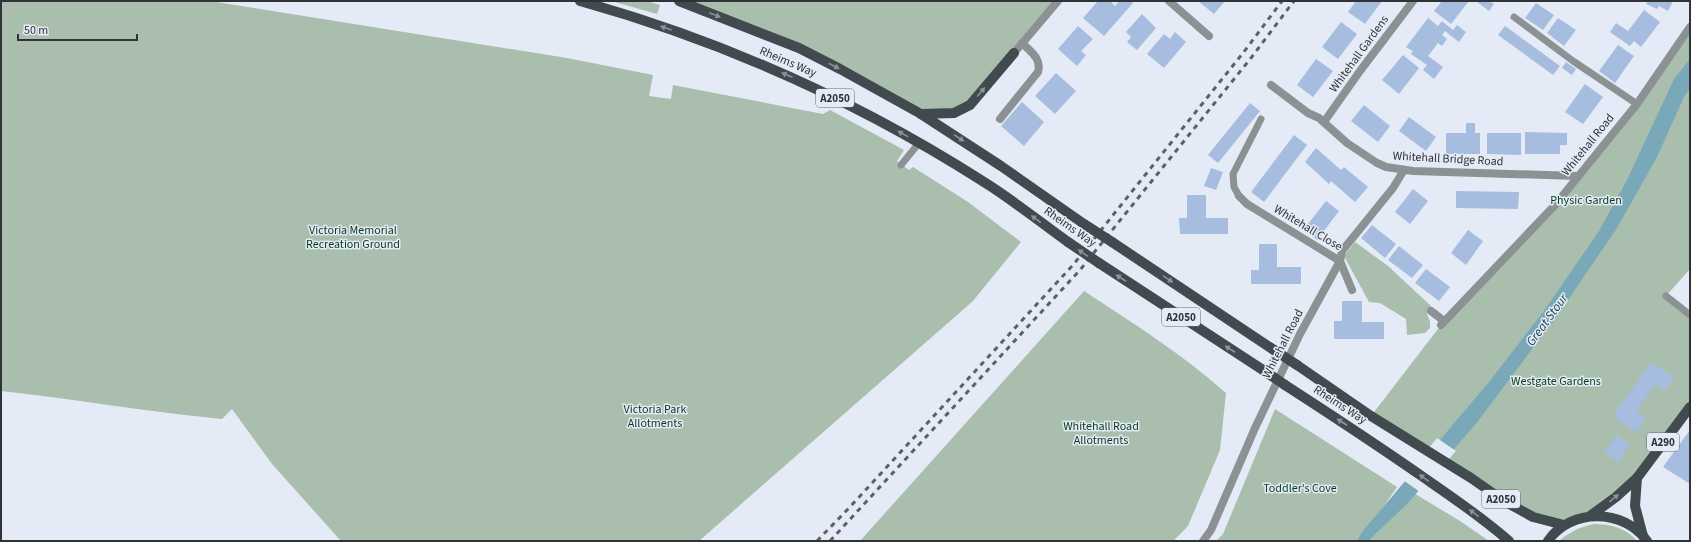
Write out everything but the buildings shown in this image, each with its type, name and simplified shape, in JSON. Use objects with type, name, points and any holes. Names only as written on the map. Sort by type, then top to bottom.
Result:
[{"type":"main road","name":"Rheims Way","points":[[580,1],[620,12],[678,32],[791,76],[919,143],[985,182],[1099,263],[1375,444],[1492,526],[1509,541]]},
{"type":"main road","name":"Rheims Way","points":[[679,1],[799,48],[921,114],[1001,166],[1084,224],[1297,365],[1371,416],[1388,425],[1504,501],[1533,518],[1564,525]]},
{"type":"main road","points":[[921,114],[954,113],[970,105],[1014,53]]},
{"type":"main road","name":"A290","points":[[1590,516],[1616,497],[1637,478],[1690,407]]},
{"type":"main road","points":[[1637,478],[1635,506],[1645,538]]},
{"type":"main road","points":[[1548,541],[1551,536],[1564,525],[1576,519],[1590,516],[1616,519],[1628,524],[1645,538]]},
{"type":"street","points":[[1014,53],[1058,1]]},
{"type":"street","points":[[1170,1],[1209,36]]},
{"type":"street","name":"Whitehall Gardens","points":[[1324,122],[1360,71],[1414,1]]},
{"type":"street","name":"Whitehall Road","points":[[1431,311],[1442,323],[1555,205],[1637,104],[1690,27]]},
{"type":"street","points":[[1000,119],[1038,72],[1040,66],[1038,59],[1022,43]]},
{"type":"street","name":"Whitehall Bridge Road","points":[[1271,85],[1308,113],[1324,122],[1347,144],[1386,167],[1413,171],[1578,176]]},
{"type":"street","name":"Whitehall Road","points":[[1203,541],[1211,530],[1255,428],[1300,334],[1340,261],[1342,251],[1393,188],[1404,170]]},
{"type":"street","name":"Whitehall Close","points":[[1239,196],[1247,204],[1340,261],[1352,290]]},
{"type":"lane","points":[[1514,17],[1573,61],[1637,104]]},
{"type":"lane","points":[[1239,196],[1234,187],[1233,174],[1261,119]]},
{"type":"lane","points":[[901,165],[919,143]]},
{"type":"lane","points":[[1666,296],[1690,315]]},
{"type":"green space","name":"Victoria Memorial Recreation Ground","points":[[1,1],[210,1],[567,58],[653,75],[649,96],[671,99],[673,85],[823,114],[830,110],[904,150],[897,161],[909,170],[913,167],[968,202],[1021,242],[973,301],[699,541],[341,541],[272,464],[232,409],[222,419],[1,391]]},
{"type":"green space","points":[[611,1],[647,1],[660,5],[657,14]]},
{"type":"green space","points":[[679,1],[1058,1],[970,105],[921,114],[840,69]]},
{"type":"green space","name":"Westgate Gardens","points":[[1690,27],[1690,269],[1666,296],[1690,315],[1690,407],[1616,497],[1564,525],[1533,517],[1371,416],[1441,325],[1587,170]]},
{"type":"green space","points":[[1355,242],[1388,266],[1431,306],[1427,314],[1430,322],[1430,328],[1425,333],[1407,335],[1406,319],[1380,303],[1369,302],[1344,256]]},
{"type":"green space","name":"Whitehall Road Allotments","points":[[1084,291],[1175,352],[1226,393],[1220,450],[1188,526],[1173,541],[860,541]]},
{"type":"green space","name":"Toddler's Cove","points":[[1275,409],[1397,487],[1360,541],[1216,541],[1223,534]]},
{"type":"green space","points":[[1407,489],[1460,521],[1489,541],[1362,541]]},
{"type":"green space","points":[[1594,524],[1618,528],[1628,533],[1637,541],[1559,541],[1575,530]]},
{"type":"water","name":"Great Stour","points":[[1690,59],[1690,88],[1684,97],[1657,157],[1617,228],[1557,316],[1478,421],[1409,502],[1368,541],[1357,541],[1362,532],[1489,382],[1544,311],[1599,231],[1627,180],[1674,79]]},
{"type":"pier","points":[[1437,438],[1456,451],[1420,492],[1403,480]]},
{"type":"railway","points":[[817,541],[1073,265],[1243,53],[1282,1]]},
{"type":"railway","points":[[830,541],[1080,270],[1251,58],[1294,1]]},
{"type":"park label","name":"Physic Garden","points":[[1586,200]]},
{"type":"park label","name":"Victoria Park Allotments","points":[[655,416]]}]
